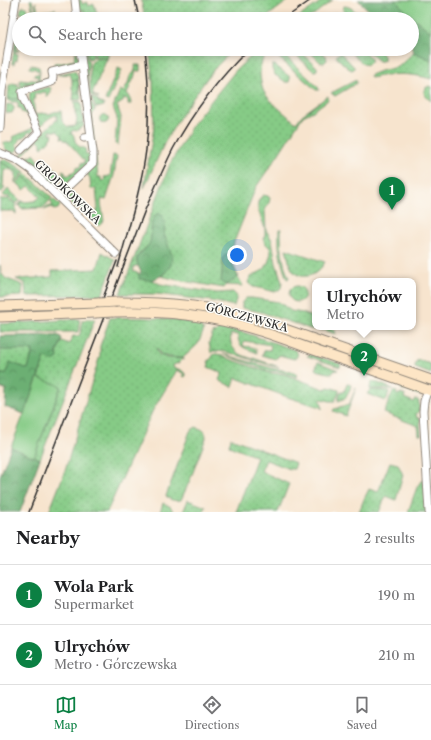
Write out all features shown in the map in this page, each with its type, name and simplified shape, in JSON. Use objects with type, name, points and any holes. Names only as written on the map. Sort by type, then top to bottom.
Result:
[{"type":"main road","name":"GÓRCZEWSKA","points":[[0,306],[116,302],[193,306],[262,321],[430,387]]},
{"type":"main road","name":"GÓRCZEWSKA","points":[[0,317],[95,312],[144,312],[171,313],[213,319],[267,333],[430,387]]},
{"type":"street","points":[[14,12],[16,0]]},
{"type":"street","points":[[75,0],[76,12]]},
{"type":"street","points":[[0,128],[2,91],[12,26]]},
{"type":"street","points":[[63,191],[93,163],[93,151],[87,138],[81,56]]},
{"type":"street","points":[[21,150],[41,130],[23,98],[22,92],[52,82],[52,70],[82,65]]},
{"type":"street","name":"GRODKOWSKA","points":[[0,153],[17,160],[31,170],[116,254]]},
{"type":"street","points":[[429,512],[423,411],[424,401],[430,387]]},
{"type":"green space","points":[[30,0],[32,0],[33,12]]},
{"type":"green space","points":[[77,0],[81,0],[82,4],[87,2],[89,6],[94,4],[97,12],[83,12],[85,10],[78,10]]},
{"type":"green space","points":[[141,0],[289,0],[273,12],[144,12]]},
{"type":"green space","points":[[323,0],[333,0],[317,12],[306,12]]},
{"type":"green space","points":[[358,0],[395,0],[407,12],[371,12]]},
{"type":"green space","points":[[395,0],[431,0],[431,32],[419,22],[419,12],[407,12]]},
{"type":"green space","points":[[36,2],[38,12],[36,12]]},
{"type":"green space","points":[[23,6],[27,7],[28,12],[20,12]]},
{"type":"green space","points":[[344,6],[347,6],[356,12],[344,12]]},
{"type":"green space","points":[[55,8],[55,11],[38,12],[53,10]]},
{"type":"green space","points":[[419,22],[431,32],[431,60],[419,54]]},
{"type":"green space","points":[[419,54],[431,60],[431,79],[401,74],[371,78],[370,75],[398,67],[410,56],[419,56]]},
{"type":"green space","points":[[13,56],[18,56],[14,64],[12,63]]},
{"type":"green space","points":[[74,56],[78,56],[79,59],[76,62],[54,67],[54,63],[75,61]]},
{"type":"green space","points":[[83,56],[86,56],[89,61],[88,90],[89,98],[95,109],[92,120],[98,177],[101,177],[101,181],[105,180],[104,177],[110,176],[113,155],[117,156],[114,175],[106,200],[102,199],[101,203],[104,221],[99,226],[78,206],[74,206],[67,199],[72,194],[89,211],[95,215],[97,213],[96,189],[91,189],[90,178],[88,176],[89,174],[88,173],[87,175],[85,173],[94,164]]},
{"type":"green space","points":[[88,56],[93,56],[91,59],[88,58]]},
{"type":"green space","points":[[108,56],[108,59],[102,57],[94,57]]},
{"type":"green space","points":[[150,56],[226,56],[213,70],[183,112],[165,142],[144,188],[154,127],[153,81]]},
{"type":"green space","points":[[251,56],[265,56],[260,68],[260,78],[263,90],[273,103],[296,123],[302,115],[328,96],[328,100],[303,116],[256,187],[234,242],[232,253],[232,263],[243,286],[226,285],[224,288],[161,276],[164,274],[172,256],[163,234],[140,253],[137,260],[139,266],[134,266],[133,271],[160,284],[217,293],[233,292],[237,296],[234,306],[212,301],[157,294],[120,294],[170,164],[194,122],[236,70]]},
{"type":"green space","points":[[278,56],[285,56],[318,87],[319,90],[316,90]]},
{"type":"green space","points":[[297,56],[305,56],[317,67],[317,70],[312,70]]},
{"type":"green space","points":[[314,56],[326,56],[327,60],[324,63],[320,62]]},
{"type":"green space","points":[[344,56],[355,68],[352,70],[348,68],[336,57]]},
{"type":"green space","points":[[354,56],[369,56],[371,58],[371,62],[368,65],[363,64]]},
{"type":"green space","points":[[373,56],[384,56],[384,60],[379,61]]},
{"type":"green space","points":[[97,58],[107,60],[92,94],[99,98],[90,95],[90,65],[93,60]]},
{"type":"green space","points":[[32,65],[39,67],[40,71],[29,68]]},
{"type":"green space","points":[[135,65],[140,65],[140,71],[136,71],[127,93],[130,97],[131,104],[128,104],[128,100],[125,98],[120,104],[117,105],[121,117],[118,145],[115,144],[117,118],[113,107],[120,90],[124,92],[130,76],[133,74]]},
{"type":"green space","points":[[272,65],[275,65],[290,77],[289,82],[286,82],[275,75]]},
{"type":"green space","points":[[118,68],[122,70],[108,101],[105,100]]},
{"type":"green space","points":[[40,71],[39,81],[50,78],[50,80],[41,82],[19,93],[20,99],[8,99],[9,85],[12,83],[18,84],[17,87],[30,84],[19,84],[20,80],[38,80],[38,77],[34,75],[39,74]]},
{"type":"green space","points":[[75,71],[78,77],[80,100],[73,100],[74,93],[79,92],[78,80],[72,80],[70,74],[58,75]]},
{"type":"green space","points":[[72,80],[78,80],[79,92],[74,93],[72,88]]},
{"type":"green space","points":[[356,80],[357,83],[335,96],[331,93]]},
{"type":"green space","points":[[429,86],[431,87],[431,101],[424,94],[424,89]]},
{"type":"green space","points":[[49,87],[51,88],[51,92],[48,97],[46,92],[34,94],[35,99],[33,99],[35,115],[61,111],[62,121],[68,127],[76,126],[76,124],[83,123],[81,112],[75,112],[74,102],[81,102],[84,126],[76,131],[73,130],[71,133],[74,136],[78,146],[85,148],[86,154],[90,155],[92,161],[65,186],[62,183],[64,177],[62,170],[65,172],[65,175],[71,175],[70,174],[76,170],[75,169],[77,167],[79,168],[81,165],[80,164],[83,164],[85,161],[66,140],[65,141],[61,138],[62,136],[57,131],[50,131],[50,134],[53,134],[53,137],[42,148],[41,143],[38,140],[21,157],[20,156],[57,120],[57,115],[52,116],[41,126],[34,114],[30,101],[30,92]]},
{"type":"green space","points":[[91,97],[104,104],[104,106],[96,108]]},
{"type":"green space","points":[[8,99],[20,99],[28,114],[26,115],[25,113],[21,112],[21,108],[18,108],[18,102],[11,102]]},
{"type":"green space","points":[[7,104],[14,107],[12,113],[6,113]]},
{"type":"green space","points":[[75,112],[82,112],[83,123],[76,124],[77,119]]},
{"type":"green space","points":[[104,114],[109,119],[104,124],[99,119]]},
{"type":"green space","points":[[33,128],[34,131],[32,133],[29,132],[18,141],[16,145],[19,148],[14,153],[5,148],[4,142],[8,143],[14,140],[13,137]]},
{"type":"green space","points":[[34,154],[38,159],[37,161],[42,165],[41,168],[37,169],[25,160]]},
{"type":"green space","points":[[1,159],[11,162],[25,172],[22,175],[0,162]]},
{"type":"green space","points":[[0,162],[22,175],[15,183],[16,173],[12,170],[4,169],[3,188],[5,188],[1,193],[0,193]]},
{"type":"green space","points":[[47,168],[55,168],[60,175],[60,181],[54,186],[41,174]]},
{"type":"green space","points":[[26,173],[52,198],[43,208],[22,209],[18,205],[22,200],[19,205],[47,199],[23,176]]},
{"type":"green space","points":[[23,176],[48,199],[40,207],[22,208],[19,205],[22,202],[35,201],[40,197],[29,186],[24,190],[17,183]]},
{"type":"green space","points":[[8,189],[20,200],[17,203],[9,197],[3,196]]},
{"type":"green space","points":[[263,195],[270,198],[265,210],[266,230],[272,240],[276,263],[282,282],[281,288],[275,292],[253,287],[248,283],[252,276],[265,268],[271,252],[270,248],[264,242],[265,232],[258,208],[259,199]]},
{"type":"green space","points":[[0,199],[9,199],[16,205],[16,214],[14,211],[0,211]]},
{"type":"green space","points":[[53,199],[60,205],[58,209],[54,210],[52,207],[44,210],[47,206],[49,207],[53,205],[50,202]]},
{"type":"green space","points":[[158,213],[163,216],[165,224],[164,234],[172,256],[171,265],[164,274],[157,278],[150,280],[139,279],[141,272],[137,260],[150,242],[153,219]]},
{"type":"green space","points":[[279,229],[281,229],[282,254],[289,278],[287,279],[280,254]]},
{"type":"green space","points":[[286,249],[325,262],[321,268],[312,275],[301,276],[296,274],[292,269]]},
{"type":"green space","points":[[102,252],[115,260],[102,295],[26,296],[25,283],[16,279],[52,277],[52,271],[97,269]]},
{"type":"green space","points":[[228,253],[232,253],[232,262],[238,276],[226,285],[221,282],[223,257]]},
{"type":"green space","points":[[0,265],[1,273],[5,278],[23,285],[22,296],[0,297]]},
{"type":"green space","points":[[297,286],[303,288],[305,294],[303,300],[297,302],[291,300],[289,294],[291,288]]},
{"type":"green space","points":[[246,298],[252,298],[279,302],[291,311],[303,313],[312,317],[312,329],[261,312],[242,308],[242,302]]},
{"type":"green space","points":[[110,318],[155,318],[189,321],[200,323],[202,329],[204,330],[198,344],[183,358],[169,357],[160,354],[156,348],[159,355],[168,358],[184,359],[173,365],[174,369],[182,370],[186,376],[183,376],[184,374],[177,370],[153,410],[107,512],[49,512],[65,471],[100,355],[100,346]]},
{"type":"green space","points":[[79,319],[80,328],[78,332],[0,332],[0,324]]},
{"type":"green space","points":[[95,319],[40,459],[34,457],[61,387],[38,378],[45,358],[57,356],[58,349],[62,341],[69,344],[73,336],[79,336],[82,328],[82,320]]},
{"type":"green space","points":[[221,327],[246,333],[295,350],[297,352],[297,356],[294,359],[279,355],[275,359],[262,355],[265,350],[270,350],[271,345],[244,341],[243,346],[256,349],[257,353],[244,348],[238,340],[238,335],[231,334],[231,344],[240,354],[279,367],[227,352],[213,351],[211,353],[209,343],[213,332],[215,333]]},
{"type":"green space","points":[[324,330],[334,330],[336,334]]},
{"type":"green space","points":[[57,335],[62,339],[57,352],[58,358],[53,361],[45,358],[24,414],[5,407],[6,389],[0,388],[0,374],[6,374],[10,362],[28,369],[33,350],[0,350],[0,336]]},
{"type":"green space","points":[[33,349],[28,369],[0,374],[0,350]]},
{"type":"green space","points":[[214,354],[218,354],[270,373],[284,374],[324,389],[329,387],[339,391],[335,401],[321,399],[322,409],[320,407],[290,398],[236,378],[233,387],[219,380],[222,373],[208,367],[208,360],[210,360]]},
{"type":"green space","points":[[223,354],[271,368],[296,373],[297,377],[283,372],[269,371]]},
{"type":"green space","points":[[310,354],[341,364],[340,367],[307,356]]},
{"type":"green space","points":[[417,360],[431,364],[431,374],[415,368]]},
{"type":"green space","points":[[318,362],[338,370],[334,371],[332,374],[316,370],[315,369]]},
{"type":"green space","points":[[38,378],[61,386],[34,457],[11,447]]},
{"type":"green space","points":[[371,382],[378,383],[393,389],[370,389]]},
{"type":"green space","points":[[347,384],[351,385],[346,397],[338,401],[340,392],[344,392]]},
{"type":"green space","points":[[402,385],[419,392],[422,396],[401,389]]},
{"type":"green space","points":[[356,388],[346,416],[333,411],[339,407],[349,405]]},
{"type":"green space","points":[[370,390],[389,391],[386,401],[367,394]]},
{"type":"green space","points":[[393,391],[397,392],[396,394],[399,395],[400,393],[405,395],[404,398],[414,402],[416,399],[418,400],[419,412],[416,414],[417,418],[420,418],[421,435],[419,435],[418,426],[384,413]]},
{"type":"green space","points":[[196,427],[204,431],[206,438],[181,500],[171,500],[166,496],[190,431]]},
{"type":"green space","points":[[231,438],[296,463],[294,469],[290,469],[266,460],[261,471],[289,484],[278,512],[236,512],[257,457],[229,446]]},
{"type":"green space","points":[[11,447],[40,459],[20,512],[0,512],[0,476]]},
{"type":"green space","points":[[390,462],[398,464],[403,475],[396,500],[386,496],[379,512],[359,512],[369,489],[378,492]]},
{"type":"green space","points":[[424,480],[427,512],[408,512],[417,487],[421,481]]},
{"type":"green space","points":[[188,500],[206,507],[203,512],[183,512]]},
{"type":"green space","points":[[163,503],[171,507],[173,512],[160,512]]},
{"type":"railway","points":[[135,0],[138,12]]},
{"type":"railway","points":[[294,12],[311,0]]},
{"type":"railway","points":[[118,267],[138,195],[146,150],[148,100],[146,56]]},
{"type":"railway","points":[[29,512],[145,210],[173,149],[207,96],[242,56]]},
{"type":"railway","points":[[97,314],[117,261]]},
{"type":"place","name":"Wola Park","points":[[392,210]]},
{"type":"place","name":"Ulrychów","points":[[364,376]]}]
